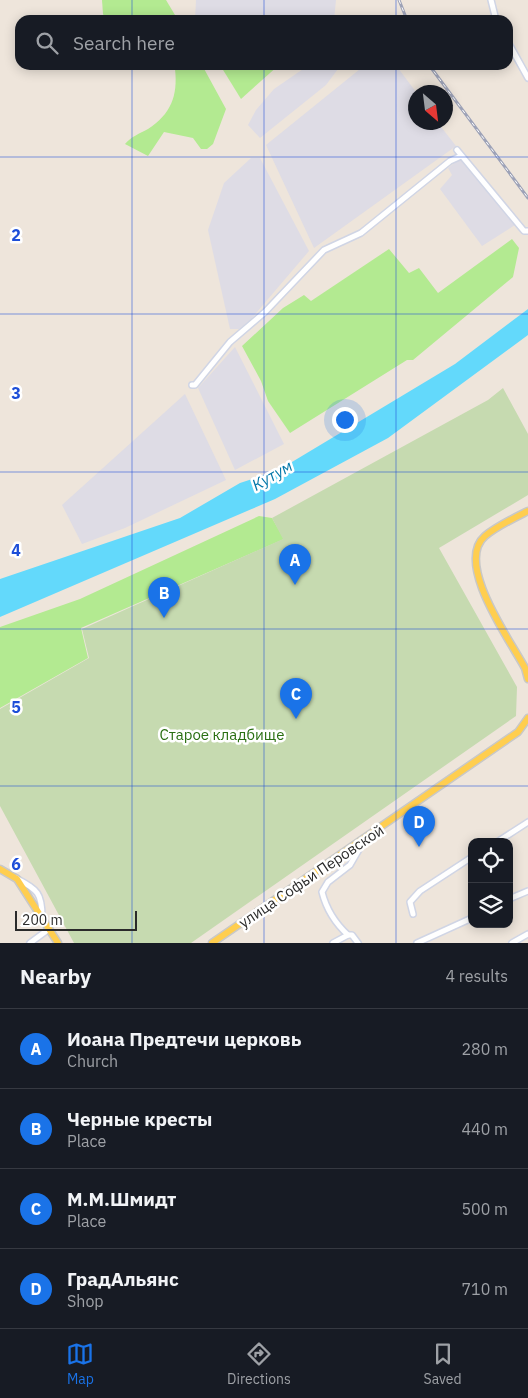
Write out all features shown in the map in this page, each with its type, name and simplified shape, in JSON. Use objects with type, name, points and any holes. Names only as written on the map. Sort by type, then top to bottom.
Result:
[{"type":"main road","points":[[528,510],[484,537],[474,563],[482,591],[525,668],[528,679]]},
{"type":"main road","name":"улица Софьи Перовской","points":[[212,943],[518,732],[528,718]]},
{"type":"main road","points":[[0,869],[12,876],[42,917],[58,943]]},
{"type":"street","points":[[491,0],[495,15]]},
{"type":"street","points":[[513,51],[528,78]]},
{"type":"street","points":[[457,150],[524,231],[528,230]]},
{"type":"street","points":[[192,385],[196,385],[230,342],[265,312],[324,250],[361,232],[450,161],[461,156]]},
{"type":"street","points":[[503,838],[528,822]]},
{"type":"street","points":[[358,943],[352,935],[348,935],[325,903],[322,892],[328,882],[350,865],[365,839]]},
{"type":"street","points":[[413,914],[410,902],[420,891],[468,860]]},
{"type":"street","points":[[513,897],[528,891]]},
{"type":"street","points":[[417,943],[468,920]]},
{"type":"street","points":[[30,943],[49,929]]},
{"type":"street","points":[[512,943],[528,934]]},
{"type":"street","points":[[333,943],[348,935]]},
{"type":"shaded area","points":[[196,0],[336,0],[334,15],[195,15]]},
{"type":"shaded area","points":[[302,70],[337,70],[326,85],[260,138],[248,125],[256,110],[274,89]]},
{"type":"shaded area","points":[[359,70],[400,70],[411,85],[408,85],[408,130],[443,130],[456,146],[314,248],[266,145]]},
{"type":"shaded area","points":[[251,158],[260,158],[309,251],[251,319],[239,329],[230,329],[208,230],[224,183]]},
{"type":"shaded area","points":[[460,159],[515,225],[482,246],[440,189],[452,175],[448,168]]},
{"type":"shaded area","points":[[235,347],[284,444],[235,470],[198,388]]},
{"type":"shaded area","points":[[185,394],[226,480],[125,528],[82,544],[62,505]]},
{"type":"green space","points":[[102,0],[166,0],[175,15],[104,15]]},
{"type":"green space","points":[[175,70],[205,70],[226,109],[213,144],[207,149],[201,149],[193,138],[164,132],[148,156],[125,144],[156,123],[167,111],[174,96]]},
{"type":"green space","points":[[223,70],[273,70],[241,99]]},
{"type":"green space","points":[[512,239],[519,248],[513,277],[413,360],[407,360],[290,433],[268,401],[261,381],[242,346],[283,308],[304,295],[311,301],[389,249],[409,273],[419,268],[438,293]]},
{"type":"green space","name":"Старое кладбище","points":[[503,388],[528,434],[528,495],[439,548],[517,687],[516,716],[191,943],[74,943],[0,806],[0,709],[89,658],[82,629],[283,539],[272,518],[488,400]]},
{"type":"green space","points":[[259,516],[272,518],[284,539],[81,628],[88,658],[0,708],[0,627],[80,599]]},
{"type":"water","name":"Кутум","points":[[528,309],[528,335],[388,438],[275,499],[0,617],[0,579],[180,518],[240,483],[277,471],[455,364]]},
{"type":"railway","points":[[399,0],[405,15]]},
{"type":"railway","points":[[433,70],[528,198]]},
{"type":"place","name":"Иоана Предтечи церковь","points":[[295,585]]},
{"type":"place","name":"Черные кресты","points":[[164,618]]},
{"type":"place","name":"М.М.Шмидт","points":[[296,719]]},
{"type":"place","name":"ГрадАльянс","points":[[419,847]]}]
